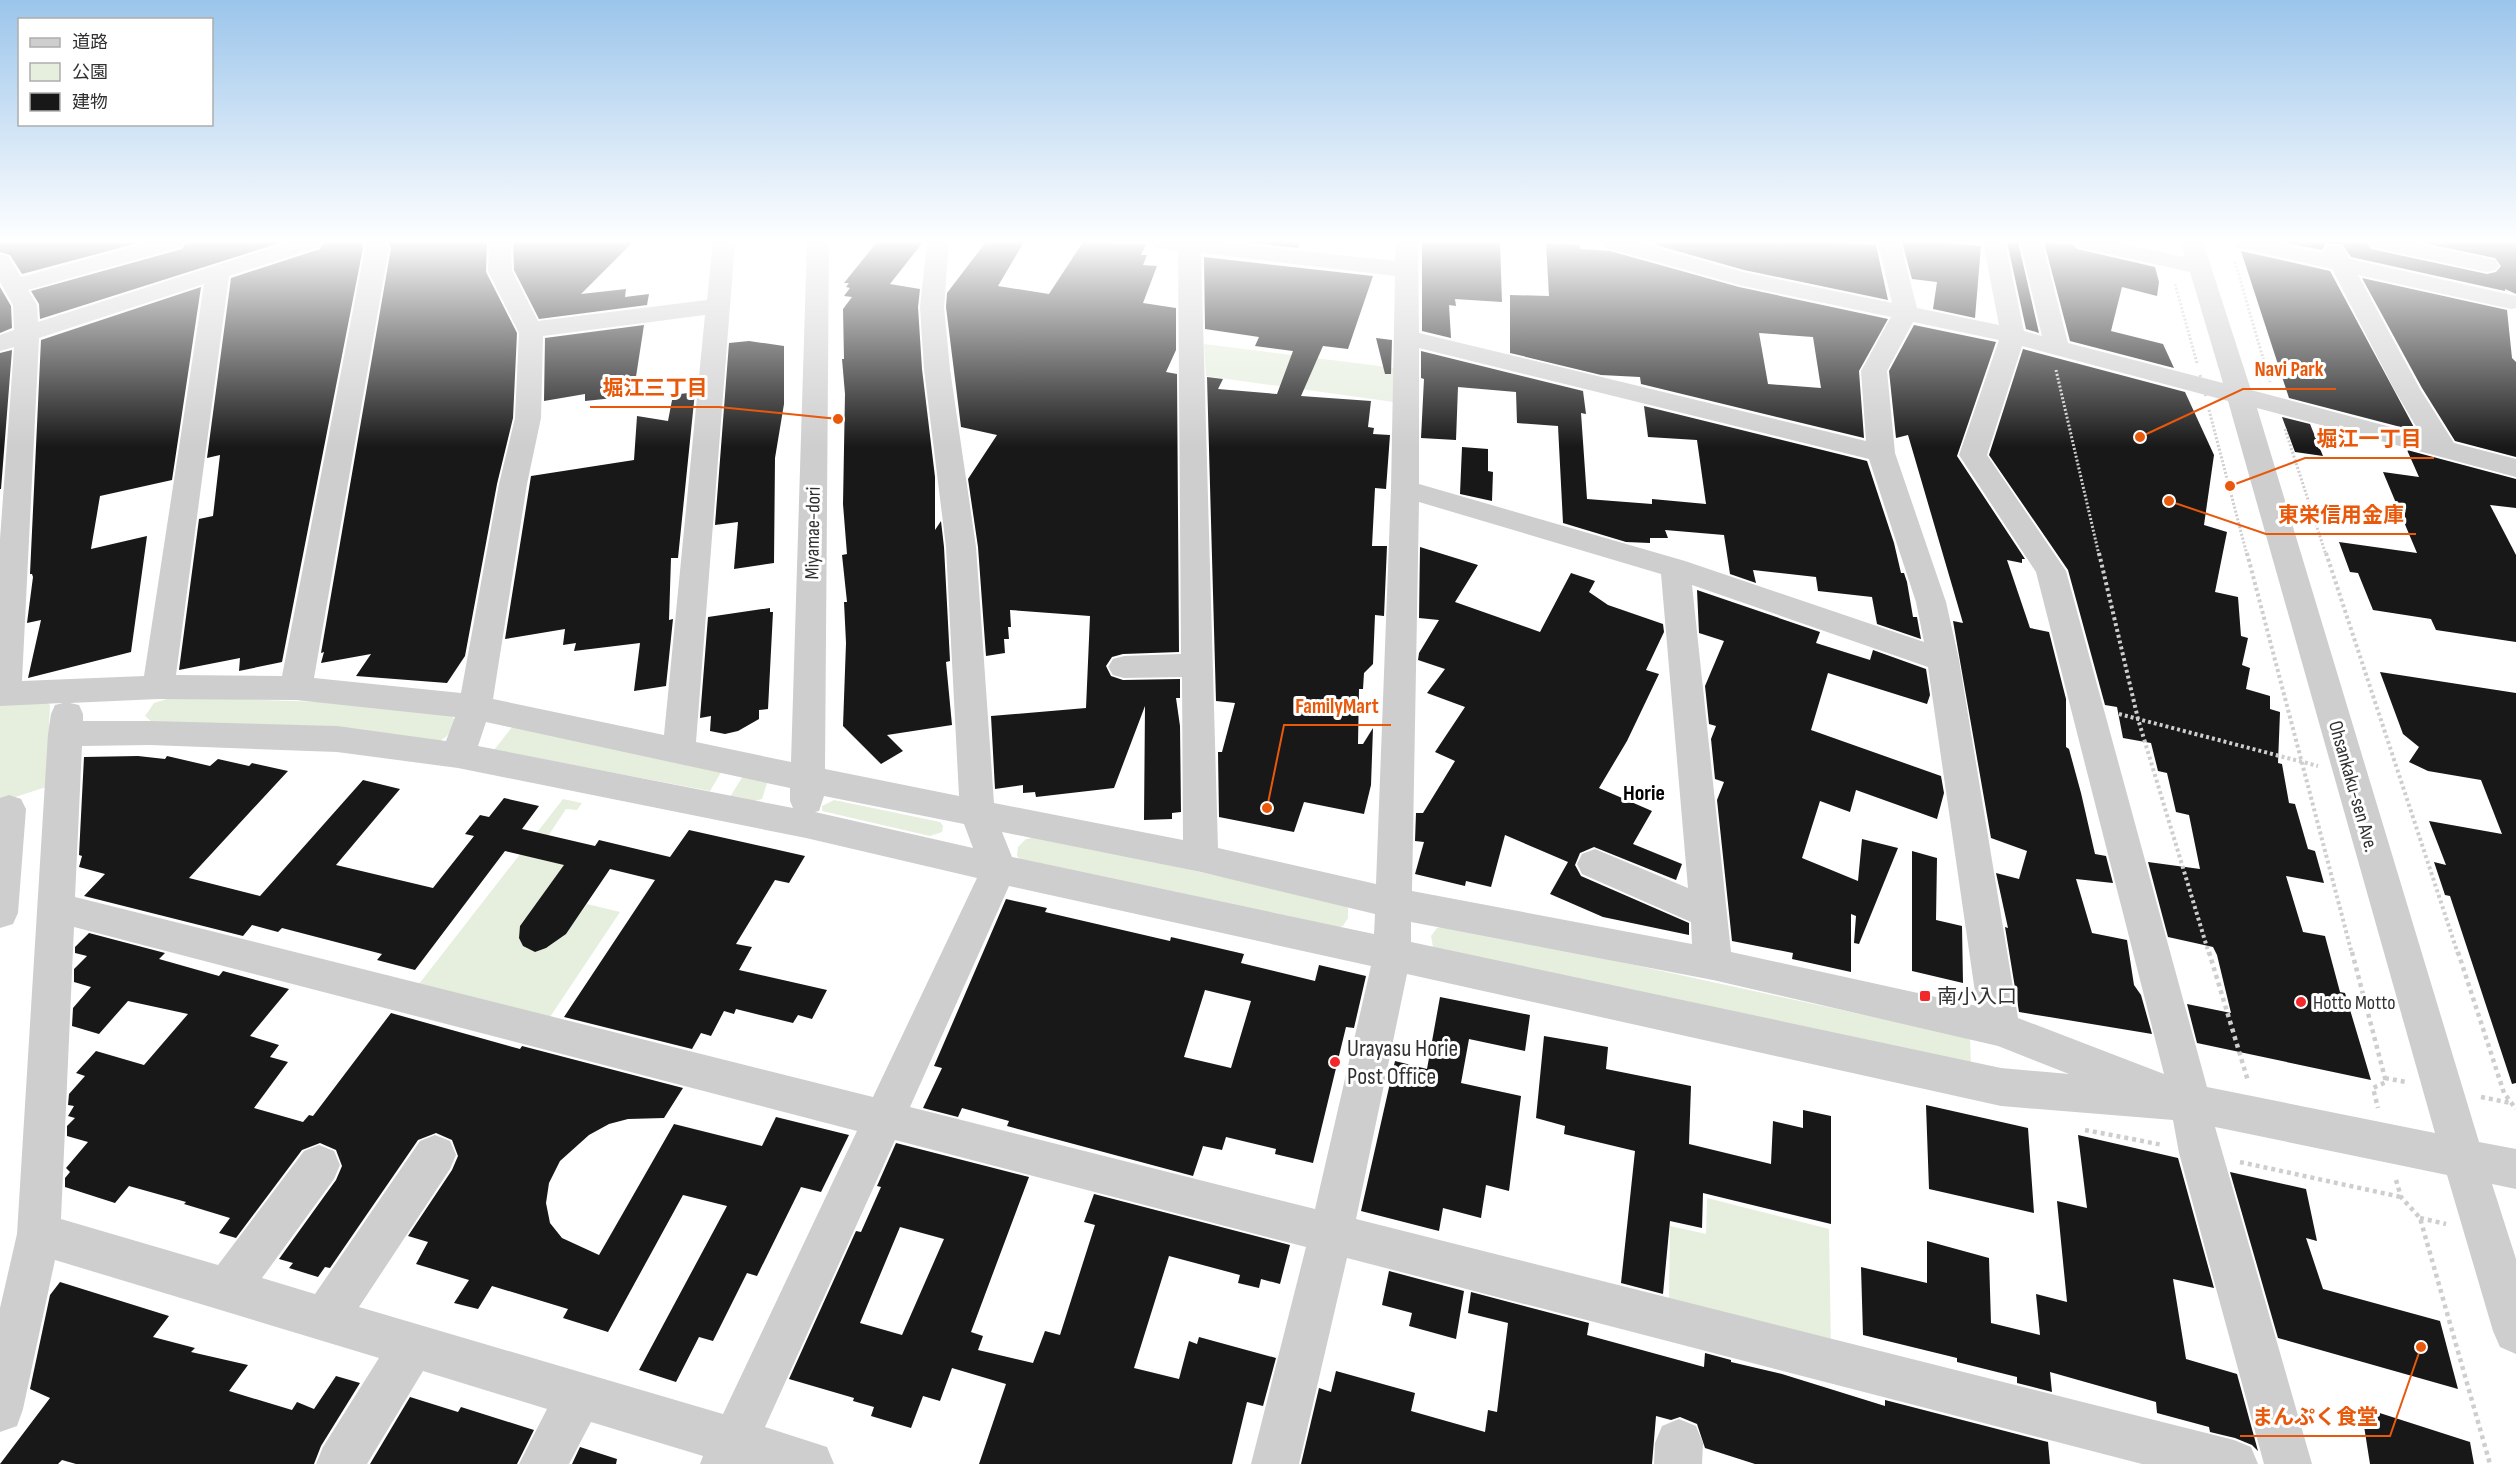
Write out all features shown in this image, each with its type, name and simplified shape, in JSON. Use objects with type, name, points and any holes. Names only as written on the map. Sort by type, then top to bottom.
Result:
[{"type":"street","points":[[25,310],[27,336],[11,424],[3,693],[158,687],[296,688],[475,707],[978,814],[1202,858],[1394,903],[1713,964],[2000,1029],[2191,1103]]},
{"type":"street","points":[[0,343],[104,310]]},
{"type":"street","points":[[158,687],[212,310]]},
{"type":"street","points":[[296,688],[366,310]]},
{"type":"street","points":[[458,755],[475,707],[513,484],[528,418],[529,330],[519,310]]},
{"type":"street","points":[[529,330],[684,310]]},
{"type":"street","points":[[679,750],[718,310]]},
{"type":"street","name":"Miyamae-dori","points":[[806,824],[817,310]]},
{"type":"street","points":[[729,1453],[999,869],[978,814],[969,703],[961,547],[936,359],[932,310]]},
{"type":"street","points":[[1180,310],[1198,665],[1202,858]]},
{"type":"street","points":[[1275,1464],[1331,1233],[1392,955],[1405,489],[1407,310]]},
{"type":"street","points":[[1897,310],[2057,347],[2516,468]]},
{"type":"street","points":[[2008,310],[2013,336],[1973,455],[2051,571],[2191,1103],[2200,1153],[2288,1464]]},
{"type":"street","points":[[2048,310],[2057,347]]},
{"type":"street","name":"Ohsankaku-sen Ave.","points":[[2208,310],[2240,395],[2462,1157],[2516,1331]]},
{"type":"street","points":[[2365,310],[2407,389],[2443,448]]},
{"type":"street","points":[[1905,312],[1874,371],[1881,453],[1931,602],[1943,660],[2000,1029]]},
{"type":"street","points":[[1407,338],[1881,453]]},
{"type":"street","points":[[1405,489],[1675,568],[1943,660]]},
{"type":"street","points":[[1675,568],[1713,964]]},
{"type":"street","points":[[1124,667],[1198,665]]},
{"type":"street","points":[[0,1409],[39,1234],[68,690]]},
{"type":"street","points":[[65,734],[150,733],[337,739],[458,755],[806,824],[999,869],[2001,1087],[2191,1103],[2516,1169]]},
{"type":"street","points":[[0,812],[9,809],[0,913]]},
{"type":"street","points":[[1595,864],[1708,913]]},
{"type":"street","points":[[55,907],[2234,1464]]},
{"type":"street","points":[[324,1320],[435,1155]]},
{"type":"street","points":[[227,1290],[319,1165]]},
{"type":"street","points":[[39,1234],[580,1396],[729,1453],[810,1464]]},
{"type":"street","points":[[340,1464],[413,1346]]},
{"type":"street","points":[[543,1464],[580,1396]]},
{"type":"path","points":[[2193,310],[2200,375],[2386,1082],[2373,1088],[2401,1197],[2420,1218],[2490,1464]]},
{"type":"path","points":[[2253,310],[2277,405],[2504,1093],[2516,1109]]},
{"type":"path","points":[[2057,347],[2055,368],[2070,438],[2138,719],[2259,1116]]},
{"type":"path","points":[[2087,705],[2350,775]]},
{"type":"green space","points":[[1204,344],[1395,368],[1394,402],[1206,376]]},
{"type":"green space","points":[[174,697],[351,703],[451,714],[456,722],[447,736],[440,741],[152,722],[145,716],[154,703]]},
{"type":"green space","points":[[43,699],[50,705],[46,787],[0,802],[0,702]]},
{"type":"green space","points":[[513,726],[723,769],[710,791],[494,750]]},
{"type":"green space","points":[[743,776],[767,783],[762,799],[754,801],[730,797]]},
{"type":"green space","points":[[563,799],[582,803],[577,810],[566,809],[534,857],[565,865],[520,926],[523,946],[535,952],[552,944],[565,932],[587,904],[620,912],[550,1017],[419,984]]},
{"type":"green space","points":[[834,800],[940,822],[943,826],[942,832],[930,836],[822,811],[822,806]]},
{"type":"green space","points":[[1038,837],[1339,902],[1348,908],[1348,918],[1343,926],[1333,929],[1023,862],[1017,856],[1018,847],[1026,839]]},
{"type":"green space","points":[[1451,925],[1970,1038],[1971,1069],[1446,955],[1433,947],[1431,936],[1437,928]]},
{"type":"green space","points":[[1707,1198],[1829,1229],[1831,1351],[1669,1306],[1670,1226],[1706,1234]]},
{"type":"building","points":[[0,310],[11,310],[12,328],[0,333]]},
{"type":"building","points":[[39,310],[67,310],[40,319]]},
{"type":"building","points":[[131,310],[197,310],[172,480],[100,496],[91,549],[147,536],[131,652],[28,678],[41,620],[27,623],[33,577],[30,574],[41,340]]},
{"type":"building","points":[[227,310],[351,310],[282,662],[239,671],[240,658],[179,670],[199,519],[213,516],[220,455],[207,458]]},
{"type":"building","points":[[380,310],[505,310],[517,333],[513,418],[497,484],[465,656],[447,683],[356,676],[371,654],[321,663],[324,652],[321,653]]},
{"type":"building","points":[[535,310],[606,310],[539,319]]},
{"type":"building","points":[[843,310],[918,310],[922,369],[935,477],[935,530],[941,521],[944,547],[950,661],[946,662],[952,725],[887,735],[903,751],[881,764],[843,726],[846,643],[844,602],[847,602],[842,555],[847,554],[843,504],[845,394],[842,359],[844,359]]},
{"type":"building","points":[[946,310],[1176,310],[1176,350],[1166,372],[1177,374],[1179,652],[1123,654],[1112,657],[1106,666],[1111,676],[1123,680],[1180,679],[1180,698],[1176,698],[1180,726],[1181,812],[1172,813],[1172,819],[1144,820],[1145,706],[1114,788],[1036,797],[1035,792],[1023,793],[1023,785],[995,789],[991,716],[1086,708],[1090,616],[1010,610],[1011,627],[1008,627],[1009,639],[1004,639],[1005,653],[986,656],[978,547],[968,479],[997,435],[961,427]]},
{"type":"building","points":[[1205,310],[1361,310],[1348,349],[1323,346],[1301,396],[1371,401],[1368,427],[1374,428],[1373,434],[1390,435],[1386,489],[1375,488],[1372,546],[1387,546],[1384,616],[1375,615],[1373,664],[1364,673],[1363,689],[1359,689],[1358,744],[1363,744],[1373,728],[1371,785],[1364,814],[1304,802],[1294,832],[1219,817],[1218,752],[1222,752],[1235,703],[1216,701],[1207,377],[1223,379],[1218,389],[1277,394],[1293,351],[1255,346],[1259,337],[1205,329]]},
{"type":"building","points":[[1422,310],[1449,310],[1451,338],[1422,331]]},
{"type":"building","points":[[1510,310],[1848,310],[1888,319],[1859,371],[1864,438],[1641,384],[1640,377],[1601,375],[1510,353]],"holes":[[[1759,333],[1813,337],[1821,388],[1768,384]]]},
{"type":"building","points":[[1939,310],[1976,310],[1975,318]]},
{"type":"building","points":[[2022,310],[2034,310],[2039,333],[2026,329]]},
{"type":"building","points":[[2062,310],[2116,310],[2111,331],[2163,344],[2174,368],[2070,341]]},
{"type":"building","points":[[2260,310],[2351,310],[2416,431],[2289,398]]},
{"type":"building","points":[[2380,310],[2507,310],[2512,358],[2516,362],[2516,457],[2455,441],[2422,388]]},
{"type":"building","points":[[644,325],[633,396],[585,401],[585,394],[544,401],[545,338]]},
{"type":"building","points":[[1914,325],[1996,342],[1957,456],[2025,559],[2022,559],[2022,563],[2007,560],[2030,628],[2049,632],[2066,699],[2066,747],[2069,749],[2081,793],[2095,854],[2106,856],[2113,883],[2076,879],[2092,933],[2127,940],[2134,985],[2141,995],[2152,1034],[2019,1012],[2005,927],[2008,928],[1996,873],[2019,879],[2027,851],[1991,838],[1953,621],[1963,623],[1908,435],[1896,438],[1889,371]]},
{"type":"building","points":[[1376,338],[1392,340],[1391,374],[1385,374]]},
{"type":"building","points":[[749,341],[784,346],[784,404],[775,458],[774,563],[734,569],[738,522],[715,525],[729,343]]},
{"type":"building","points":[[2023,349],[2185,392],[2214,455],[2204,525],[2227,532],[2215,592],[2238,597],[2241,636],[2248,638],[2242,665],[2250,668],[2246,689],[2270,696],[2270,709],[2280,712],[2278,763],[2282,764],[2289,803],[2295,804],[2308,849],[2315,851],[2324,883],[2286,876],[2303,932],[2325,936],[2340,992],[2345,993],[2371,1080],[2197,1043],[2187,1004],[2231,1013],[2217,955],[2213,947],[2168,937],[2148,862],[2200,869],[2189,815],[2176,812],[2167,773],[2158,771],[2151,743],[2123,738],[2117,707],[2105,705],[2068,570],[1989,455]]},
{"type":"building","points":[[12,350],[1,489],[0,489],[0,353]]},
{"type":"building","points":[[1421,351],[1583,391],[1586,414],[1581,413],[1587,499],[1652,504],[1652,499],[1706,504],[1697,440],[1648,437],[1644,406],[1867,461],[1894,543],[1901,573],[1904,573],[1907,582],[1913,617],[1917,617],[1921,639],[1877,624],[1872,597],[1818,591],[1816,577],[1753,570],[1756,583],[1730,574],[1724,535],[1665,530],[1668,538],[1650,538],[1650,543],[1626,542],[1563,523],[1558,426],[1517,423],[1516,392],[1458,387],[1456,440],[1421,438],[1424,379],[1421,378]]},
{"type":"building","points":[[695,392],[678,558],[671,558],[669,620],[673,619],[666,686],[634,691],[640,643],[574,651],[576,643],[563,645],[565,629],[505,639],[531,476],[634,460],[637,416],[668,421],[673,395]]},
{"type":"building","points":[[2282,417],[2310,424],[2323,456],[2295,452]]},
{"type":"building","points":[[1462,447],[1488,449],[1488,471],[1493,472],[1492,501],[1460,494]]},
{"type":"building","points":[[2407,450],[2516,479],[2516,508],[2490,505],[2516,555],[2516,642],[2436,630],[2431,619],[2373,610],[2358,573],[2350,572],[2339,542],[2417,553],[2383,472],[2419,477]]},
{"type":"building","points":[[1420,547],[1478,565],[1455,602],[1540,632],[1571,573],[1595,581],[1589,592],[1608,605],[1663,624],[1664,632],[1646,670],[1659,674],[1627,741],[1599,788],[1652,811],[1633,844],[1682,864],[1676,880],[1594,847],[1580,853],[1575,865],[1581,876],[1689,923],[1689,935],[1603,917],[1550,894],[1568,862],[1505,835],[1491,887],[1466,881],[1465,886],[1415,874],[1424,842],[1415,841],[1416,813],[1423,813],[1455,761],[1435,752],[1465,707],[1427,693],[1445,669],[1418,660],[1419,653],[1439,620],[1419,618]]},
{"type":"building","points":[[1697,590],[1820,632],[1816,643],[1870,660],[1873,650],[1926,669],[1930,695],[1927,704],[1828,673],[1811,730],[1941,776],[1944,793],[1937,819],[1856,790],[1850,812],[1820,801],[1802,858],[1858,881],[1862,839],[1898,848],[1859,944],[1854,943],[1856,916],[1851,914],[1851,972],[1792,959],[1793,953],[1732,941],[1717,800],[1724,782],[1715,779],[1711,739],[1716,726],[1709,724],[1705,686],[1724,641],[1699,633]]},
{"type":"building","points":[[770,608],[770,612],[773,612],[768,709],[759,710],[759,719],[738,731],[725,734],[710,731],[711,716],[700,718],[708,617]]},
{"type":"building","points":[[2380,672],[2516,693],[2516,1083],[2512,1084],[2450,896],[2445,895],[2434,862],[2446,865],[2429,821],[2502,834],[2481,780],[2428,771],[2409,762],[2419,747],[2403,734]]},
{"type":"building","points":[[138,756],[165,759],[167,756],[210,766],[218,759],[249,766],[252,763],[288,771],[189,878],[260,896],[363,780],[400,789],[336,865],[433,888],[474,836],[465,834],[480,815],[489,817],[504,798],[539,806],[522,829],[595,846],[599,840],[670,857],[689,830],[805,856],[789,883],[775,880],[736,944],[752,947],[739,970],[827,990],[812,1019],[798,1015],[793,1023],[736,1009],[734,1014],[724,1011],[711,1036],[701,1033],[692,1049],[564,1017],[655,880],[610,869],[566,934],[546,948],[535,952],[523,946],[519,938],[520,926],[564,865],[505,851],[415,970],[377,960],[382,954],[282,928],[278,932],[252,925],[243,936],[84,896],[105,874],[79,867],[82,856],[79,855],[84,757]]},
{"type":"building","points":[[1912,851],[1937,858],[1936,920],[1962,926],[1963,983],[1912,971]]},
{"type":"building","points":[[1006,899],[1047,908],[1045,912],[1170,941],[1171,937],[1244,954],[1241,963],[1315,981],[1319,965],[1366,976],[1354,1028],[1346,1027],[1313,1163],[1275,1154],[1276,1149],[1226,1137],[1222,1150],[1203,1146],[1193,1176],[1007,1126],[1009,1121],[962,1108],[958,1117],[923,1108],[942,1068],[934,1066]],"holes":[[[1205,990],[1251,1001],[1231,1068],[1184,1057]]]},
{"type":"building","points":[[89,933],[165,953],[159,959],[219,976],[223,971],[289,989],[250,1036],[279,1045],[270,1057],[288,1062],[254,1108],[303,1122],[309,1115],[313,1116],[391,1013],[520,1049],[522,1046],[683,1088],[664,1118],[628,1119],[609,1124],[589,1135],[560,1161],[549,1183],[546,1203],[550,1223],[562,1238],[599,1255],[674,1124],[762,1146],[776,1117],[849,1135],[821,1192],[801,1187],[757,1276],[747,1273],[713,1341],[699,1337],[676,1382],[639,1370],[727,1206],[683,1195],[608,1332],[563,1318],[568,1309],[492,1286],[478,1309],[454,1303],[469,1280],[416,1264],[428,1242],[408,1236],[452,1170],[458,1156],[452,1140],[436,1133],[418,1140],[330,1268],[325,1267],[318,1277],[289,1268],[293,1263],[279,1259],[336,1180],[342,1166],[336,1150],[320,1143],[302,1150],[236,1238],[219,1233],[230,1218],[184,1204],[186,1202],[129,1186],[115,1203],[65,1187],[65,1178],[70,1172],[66,1168],[88,1142],[67,1136],[67,1126],[75,1118],[68,1116],[74,1106],[68,1105],[69,1094],[85,1076],[76,1073],[96,1051],[144,1065],[188,1014],[128,1001],[99,1034],[72,1026],[73,1008],[91,987],[74,982],[74,969],[87,956],[75,953],[75,947]]},
{"type":"building","points":[[1440,997],[1530,1015],[1525,1051],[1469,1039],[1461,1083],[1521,1096],[1509,1191],[1486,1185],[1481,1218],[1443,1208],[1439,1231],[1361,1211],[1395,1061],[1427,1069]]},
{"type":"building","points":[[1544,1036],[1608,1047],[1606,1069],[1691,1086],[1689,1144],[1771,1164],[1773,1121],[1803,1128],[1803,1110],[1831,1116],[1831,1224],[1703,1193],[1702,1228],[1670,1221],[1663,1294],[1621,1283],[1635,1151],[1564,1134],[1565,1126],[1536,1118]]},
{"type":"building","points":[[1926,1105],[2028,1128],[2034,1213],[1929,1189]]},
{"type":"building","points":[[2078,1135],[2178,1158],[2214,1288],[2173,1279],[2186,1359],[2237,1374],[2258,1451],[2252,1445],[2235,1438],[2210,1432],[2209,1427],[2157,1413],[2156,1402],[2050,1372],[2052,1392],[2017,1383],[2017,1377],[1957,1362],[1957,1358],[1863,1335],[1861,1267],[1927,1283],[1927,1241],[1989,1258],[1991,1323],[2040,1335],[2036,1294],[2067,1302],[2057,1201],[2087,1208]]},
{"type":"building","points":[[896,1143],[1029,1177],[971,1332],[983,1336],[978,1350],[1033,1363],[1045,1331],[1060,1335],[1095,1225],[1084,1222],[1094,1194],[1290,1245],[1280,1284],[1261,1279],[1259,1288],[1238,1283],[1240,1275],[1169,1256],[1134,1368],[1179,1379],[1189,1341],[1197,1344],[1199,1337],[1276,1358],[1263,1406],[1247,1402],[1232,1464],[979,1464],[1006,1384],[952,1368],[940,1401],[923,1396],[911,1428],[871,1416],[874,1407],[853,1401],[854,1398],[789,1379],[856,1231],[861,1232],[881,1187],[877,1186]],"holes":[[[900,1227],[944,1239],[902,1335],[860,1323]]]},
{"type":"building","points":[[2230,1172],[2306,1189],[2317,1241],[2306,1238],[2323,1289],[2440,1321],[2458,1389],[2278,1338]]},
{"type":"building","points":[[1389,1271],[1464,1291],[1456,1339],[1409,1326],[1412,1313],[1382,1305]]},
{"type":"building","points":[[60,1282],[169,1316],[153,1337],[195,1348],[191,1352],[248,1365],[229,1391],[292,1410],[297,1402],[314,1409],[336,1376],[360,1383],[321,1446],[314,1464],[76,1464],[62,1460],[58,1464],[0,1464],[50,1398],[30,1389],[50,1295]]},
{"type":"building","points":[[1471,1292],[1589,1323],[1587,1335],[1704,1367],[1705,1353],[1885,1406],[1885,1400],[2048,1442],[2050,1464],[1755,1464],[1705,1448],[1697,1424],[1680,1417],[1671,1420],[1656,1416],[1652,1464],[1301,1464],[1319,1388],[1331,1392],[1336,1371],[1415,1393],[1411,1411],[1485,1432],[1488,1410],[1497,1412],[1508,1323],[1468,1313]]},
{"type":"building","points":[[410,1397],[458,1412],[461,1407],[534,1430],[517,1464],[370,1464]]},
{"type":"building","points":[[2361,1407],[2470,1442],[2474,1464],[2370,1464]]},
{"type":"building","points":[[580,1447],[617,1459],[616,1464],[572,1464]]},
{"type":"place","name":"堀江三丁目","points":[[838,419]]},
{"type":"place","name":"Navi Park","points":[[2140,437]]},
{"type":"place","name":"堀江一丁目","points":[[2230,486]]},
{"type":"place","name":"東栄信用金庫","points":[[2169,501]]},
{"type":"place","name":"FamilyMart","points":[[1267,808]]},
{"type":"place","name":"南小入口","points":[[1925,996]]},
{"type":"place","name":"Hotto Motto","points":[[2301,1002]]},
{"type":"place","name":"Urayasu Horie Post Office","points":[[1335,1062]]},
{"type":"place","name":"まんぷく食堂","points":[[2421,1347]]},
{"type":"district","name":"Horie","points":[[1644,792]]}]
